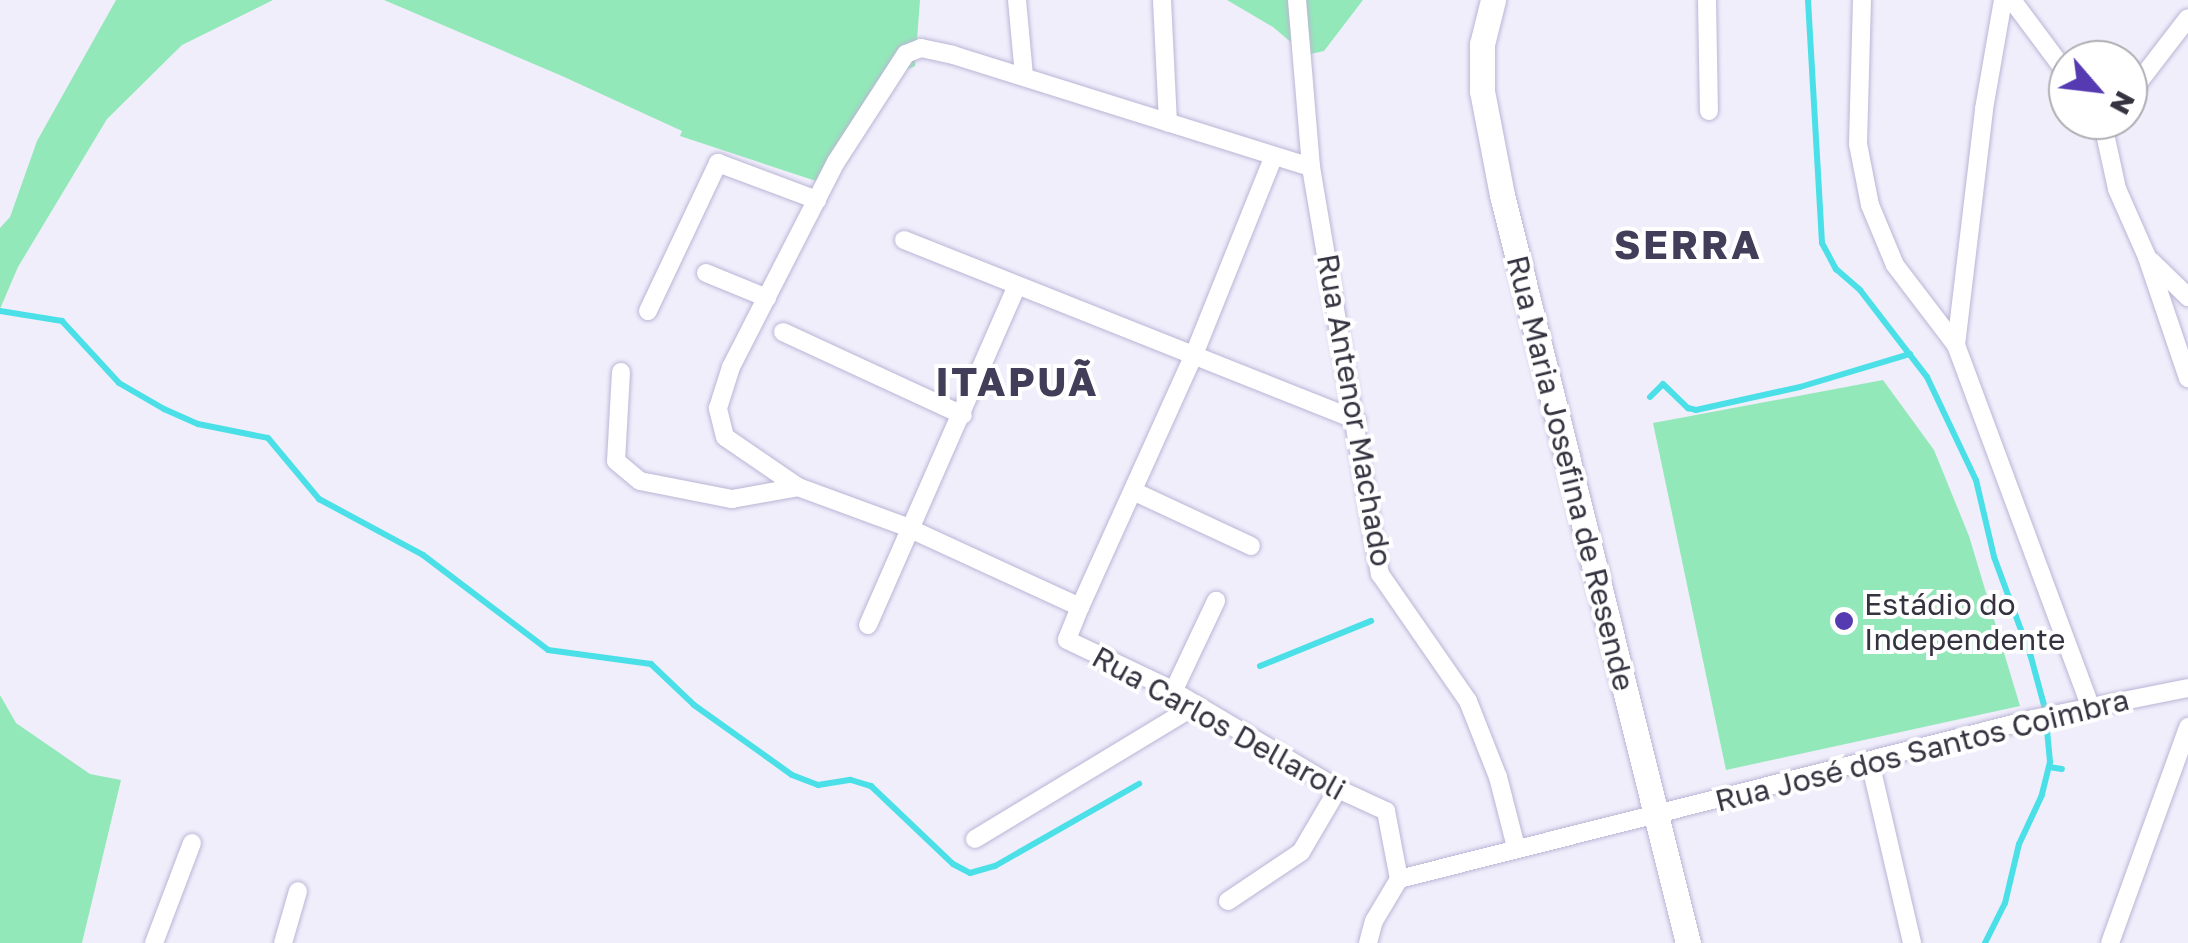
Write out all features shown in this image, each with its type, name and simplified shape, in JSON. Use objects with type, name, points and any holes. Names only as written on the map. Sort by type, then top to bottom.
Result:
[{"type":"main road","name":"Rua Maria Josefina de Resende","points":[[1493,0],[1482,44],[1482,91],[1490,137],[1688,943]]},
{"type":"street","points":[[1017,0],[1024,76]]},
{"type":"street","points":[[1162,0],[1168,122]]},
{"type":"street","name":"Rua Antenor Machado","points":[[1297,0],[1311,167],[1357,420],[1380,574],[1468,701],[1492,759],[1516,848]]},
{"type":"street","points":[[1708,0],[1709,112]]},
{"type":"street","points":[[1862,0],[1858,144],[1870,204],[1895,264],[1956,345],[2090,706]]},
{"type":"street","points":[[1956,345],[1984,109],[2003,0]]},
{"type":"street","points":[[2012,0],[2048,48]]},
{"type":"street","points":[[2148,70],[2188,18]]},
{"type":"street","points":[[706,273],[767,298],[888,76],[906,54],[921,48],[1024,76],[1311,167]]},
{"type":"street","points":[[2109,140],[2117,189],[2147,257],[2188,378]]},
{"type":"street","points":[[1080,607],[1194,357],[1273,158]]},
{"type":"street","points":[[648,311],[718,164],[817,200]]},
{"type":"street","points":[[904,240],[1357,420]]},
{"type":"street","points":[[2147,257],[2188,297]]},
{"type":"street","points":[[868,625],[1017,286]]},
{"type":"street","name":"Rua Carlos Dellaroli","points":[[767,298],[731,367],[718,408],[718,424],[724,437],[798,487],[912,530],[1080,607],[1067,640],[1173,692],[1338,789],[1386,811],[1399,879]]},
{"type":"street","points":[[783,332],[963,415]]},
{"type":"street","points":[[621,372],[616,461],[640,481],[732,499],[798,487]]},
{"type":"street","points":[[1133,491],[1251,546]]},
{"type":"street","points":[[1173,692],[1216,600]]},
{"type":"street","name":"Rua José dos Santos Coimbra","points":[[1399,879],[2033,718],[2188,688]]},
{"type":"street","points":[[976,838],[1196,705]]},
{"type":"street","points":[[2110,943],[2188,727]]},
{"type":"street","points":[[1870,762],[1912,943]]},
{"type":"street","points":[[1228,901],[1301,852],[1338,789]]},
{"type":"street","points":[[154,943],[192,844]]},
{"type":"street","points":[[1368,943],[1374,921],[1399,879]]},
{"type":"street","points":[[283,943],[298,891]]},
{"type":"green space","points":[[116,0],[273,0],[182,45],[107,119],[18,267],[0,309],[0,228],[10,217],[37,141]]},
{"type":"green space","points":[[384,0],[920,0],[915,66],[896,75],[825,184],[680,136],[682,131]]},
{"type":"green space","points":[[1227,0],[1363,0],[1324,51],[1306,55],[1273,27]]},
{"type":"green space","name":"Estádio do Independente","points":[[1883,380],[1934,450],[1969,536],[2020,706],[1726,770],[1653,423]]},
{"type":"green space","points":[[0,695],[16,723],[90,774],[121,780],[82,943],[0,943]]},
{"type":"waterway","points":[[1808,0],[1822,243],[1836,269],[1860,290],[1927,377],[1976,480],[1994,557],[2031,657],[2045,709],[2050,762],[2042,795],[2019,844],[2005,903],[1985,943]]},
{"type":"waterway","points":[[0,311],[62,321],[119,383],[164,409],[198,424],[268,438],[319,499],[423,555],[548,650],[651,664],[694,705],[792,775],[818,785],[851,780],[871,786],[953,864],[970,873],[995,866],[1139,784]]},
{"type":"waterway","points":[[1650,397],[1663,384],[1688,408],[1696,410],[1800,387],[1910,354]]},
{"type":"waterway","points":[[1260,666],[1371,621]]},
{"type":"waterway","points":[[2049,767],[2062,769]]},
{"type":"place","name":"Estádio do Independente","points":[[1844,621]]},
{"type":"district","name":"SERRA","points":[[1688,244]]},
{"type":"district","name":"ITAPUÃ","points":[[1017,381]]}]
